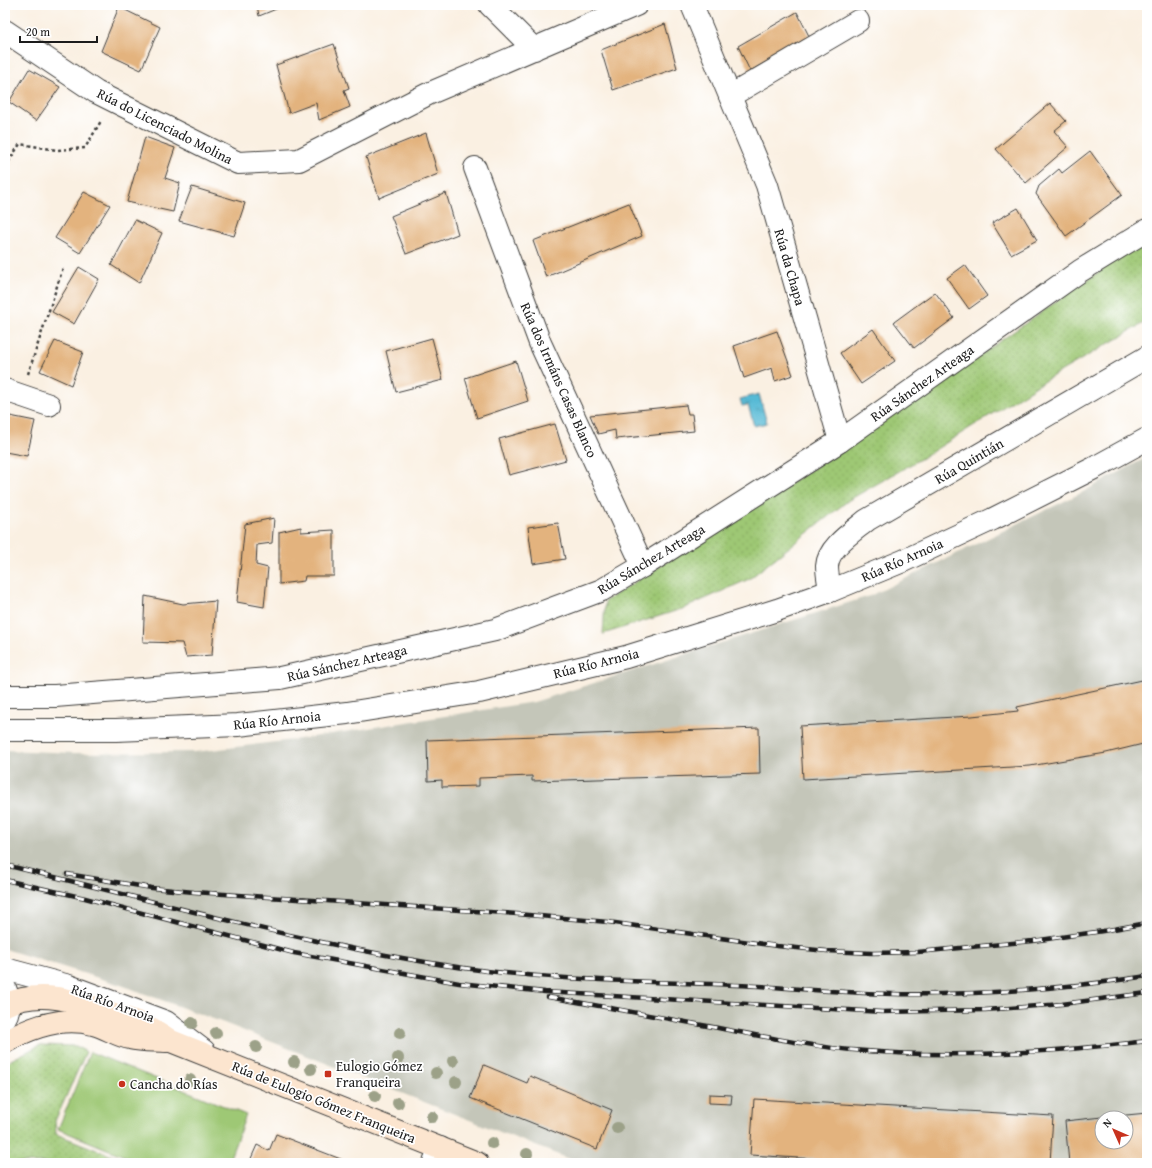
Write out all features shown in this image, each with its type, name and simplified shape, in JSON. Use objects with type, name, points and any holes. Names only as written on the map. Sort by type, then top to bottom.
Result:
[{"type":"main road","points":[[6,1004],[42,996],[74,1001],[145,1025],[171,1041]]},
{"type":"main road","points":[[5,1042],[22,1032],[39,1026],[62,1022],[94,1024],[130,1038],[171,1041]]},
{"type":"main road","name":"Rúa de Eulogio Gómez Franqueira","points":[[171,1041],[212,1057],[437,1156],[477,1163]]},
{"type":"street","points":[[490,5],[534,49]]},
{"type":"street","name":"Rúa do Licenciado Molina","points":[[5,30],[96,92],[238,163],[299,160],[428,94],[636,5]]},
{"type":"street","name":"Rúa da Chapa","points":[[692,5],[767,185],[840,440]]},
{"type":"street","points":[[730,96],[858,21]]},
{"type":"street","name":"Rúa dos Irmáns Casas Blanco","points":[[475,168],[540,343],[643,566]]},
{"type":"street","name":"Rúa Sánchez Arteaga","points":[[5,696],[55,696],[280,678],[494,630],[602,590],[643,566],[840,440],[1080,271],[1147,230]]},
{"type":"street","name":"Rúa Quintián","points":[[830,591],[827,565],[830,555],[847,536],[867,520],[1147,357]]},
{"type":"street","points":[[13,393],[49,405]]},
{"type":"street","name":"Rúa Río Arnoia","points":[[5,730],[116,730],[238,725],[347,713],[479,692],[626,657],[777,610],[830,591],[903,561],[993,519],[1094,468],[1147,439]]},
{"type":"street","name":"Rúa Río Arnoia","points":[[5,969],[69,986],[166,1022],[212,1057]]},
{"type":"path","points":[[5,167],[20,144],[57,150],[85,148],[114,101]]},
{"type":"path","points":[[13,393],[63,268]]},
{"type":"shaded area","points":[[1147,457],[1147,1163],[579,1163],[224,1023],[121,985],[5,949],[5,750],[74,753],[195,752],[293,740],[534,702],[870,596],[1083,492]]},
{"type":"green space","points":[[1147,238],[1147,321],[1046,380],[922,458],[849,500],[749,579],[685,608],[603,634],[605,601],[782,489],[943,381]]},
{"type":"green space","points":[[40,1045],[76,1046],[86,1052],[55,1121],[56,1134],[131,1163],[5,1163],[5,1063]]},
{"type":"green space","name":"Cancha do Rías","points":[[90,1052],[246,1115],[228,1163],[141,1163],[58,1129]]},
{"type":"water","points":[[759,394],[767,423],[754,426],[748,405],[742,406],[740,399]]},
{"type":"building","points":[[257,5],[286,5],[259,16]]},
{"type":"building","points":[[119,7],[160,27],[141,70],[101,51]]},
{"type":"building","points":[[797,12],[810,38],[750,71],[738,46]]},
{"type":"building","points":[[665,24],[677,68],[613,90],[601,50]]},
{"type":"building","points":[[334,44],[349,88],[344,90],[350,107],[319,120],[316,103],[289,113],[276,65]]},
{"type":"building","points":[[29,69],[60,87],[36,121],[9,102]]},
{"type":"building","points":[[1050,103],[1066,121],[1054,131],[1068,147],[1026,183],[996,149]]},
{"type":"building","points":[[426,133],[438,174],[379,198],[366,157]]},
{"type":"building","points":[[145,137],[175,148],[165,178],[180,183],[173,212],[127,202]]},
{"type":"building","points":[[1090,151],[1122,195],[1066,236],[1036,194],[1039,186],[1059,169],[1062,173]]},
{"type":"building","points":[[192,187],[245,203],[234,236],[179,221]]},
{"type":"building","points":[[84,192],[110,205],[80,253],[55,238]]},
{"type":"building","points":[[446,193],[458,234],[406,254],[391,216]]},
{"type":"building","points":[[629,203],[642,236],[546,277],[533,241]]},
{"type":"building","points":[[1018,208],[1037,240],[1011,254],[992,223]]},
{"type":"building","points":[[135,220],[162,233],[139,283],[111,265]]},
{"type":"building","points":[[965,265],[987,296],[969,309],[947,278]]},
{"type":"building","points":[[79,267],[99,279],[74,324],[52,312]]},
{"type":"building","points":[[935,292],[954,318],[914,348],[894,322]]},
{"type":"building","points":[[873,329],[895,361],[861,384],[840,353]]},
{"type":"building","points":[[777,331],[793,375],[775,381],[772,368],[744,378],[734,346]]},
{"type":"building","points":[[432,338],[443,380],[396,392],[386,351]]},
{"type":"building","points":[[55,341],[83,352],[71,385],[40,371]]},
{"type":"building","points":[[516,361],[528,401],[477,418],[465,378]]},
{"type":"building","points":[[686,405],[688,414],[692,414],[694,431],[616,439],[615,430],[598,434],[590,415]]},
{"type":"building","points":[[5,415],[35,421],[27,456],[5,452]]},
{"type":"building","points":[[555,424],[566,460],[509,475],[499,439]]},
{"type":"building","points":[[274,518],[272,543],[257,545],[256,565],[268,568],[264,607],[237,602],[245,524]]},
{"type":"building","points":[[558,523],[565,559],[533,564],[528,527]]},
{"type":"building","points":[[301,527],[301,532],[334,530],[334,576],[305,576],[304,581],[279,584],[279,532]]},
{"type":"building","points":[[145,596],[183,604],[216,601],[212,655],[186,657],[182,643],[143,642]]},
{"type":"building","points":[[1147,679],[1147,743],[1106,753],[1030,766],[803,779],[800,726],[972,716],[1018,711],[1017,707]]},
{"type":"building","points":[[759,728],[760,774],[532,781],[532,776],[479,778],[479,786],[442,787],[442,780],[428,781],[427,740]]},
{"type":"building","points":[[484,1065],[527,1083],[530,1076],[612,1110],[597,1149],[470,1098]]},
{"type":"building","points":[[709,1094],[732,1095],[731,1104],[709,1103]]},
{"type":"building","points":[[754,1099],[1053,1116],[1050,1163],[881,1163],[750,1155]]},
{"type":"building","points":[[1147,1113],[1147,1159],[1103,1163],[1069,1163],[1065,1121],[1094,1118],[1094,1150],[1134,1150],[1134,1114]]},
{"type":"building","points":[[276,1134],[351,1163],[249,1163],[257,1145],[269,1151]]},
{"type":"railway","points":[[5,865],[233,922],[348,948],[406,959],[501,973],[575,979],[759,986],[859,993],[913,994],[974,993],[1039,989],[1083,985],[1147,976]]},
{"type":"railway","points":[[67,874],[152,888],[194,892],[517,914],[608,922],[777,946],[827,951],[872,953],[918,952],[1033,941],[1147,923]]},
{"type":"railway","points":[[5,880],[85,898],[294,953],[459,983],[545,992],[882,1012],[985,1010],[1062,1004],[1147,993]]},
{"type":"railway","points":[[548,997],[830,1048],[890,1053],[1000,1053],[1074,1049],[1147,1041]]},
{"type":"place","name":"Eulogio Gómez Franqueira","points":[[328,1074]]},
{"type":"place","name":"Cancha do Rías","points":[[122,1084]]}]
